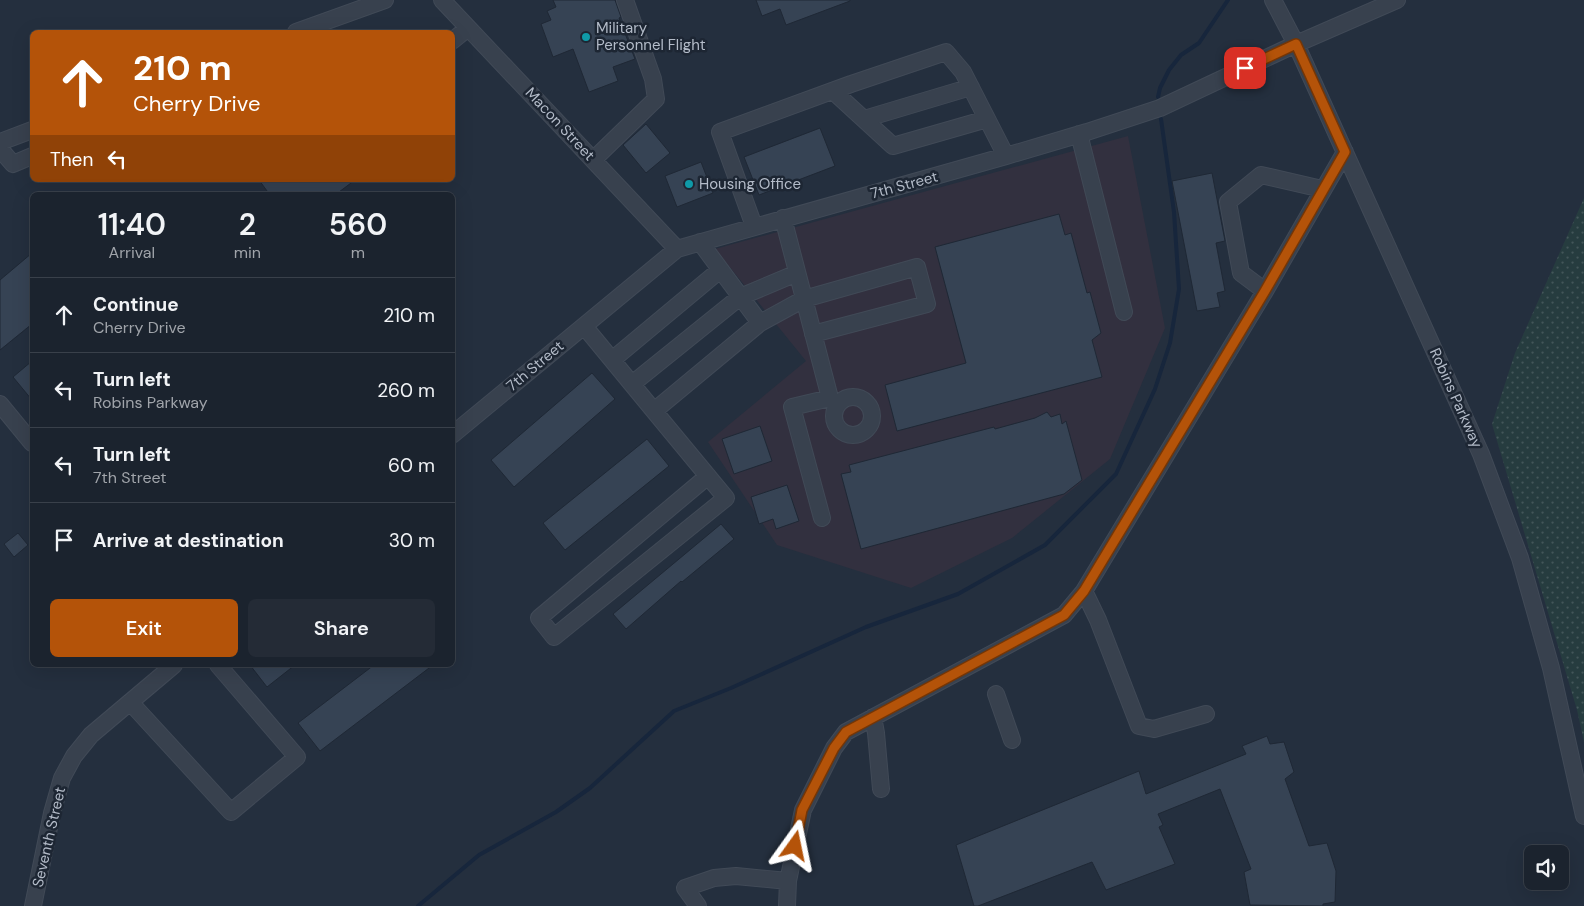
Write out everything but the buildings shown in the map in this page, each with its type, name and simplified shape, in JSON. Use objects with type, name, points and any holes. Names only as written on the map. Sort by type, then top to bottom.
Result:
[{"type":"street","points":[[300,30],[341,7],[385,0]]},
{"type":"street","name":"Macon Street","points":[[442,0],[677,249]]},
{"type":"street","points":[[593,160],[656,99],[653,79],[625,0]]},
{"type":"street","name":"Robins Parkway","points":[[1273,0],[1296,44],[1482,454],[1520,558],[1551,668],[1584,816]]},
{"type":"street","name":"7th Street","points":[[455,433],[677,249],[1006,156],[1160,108],[1296,44],[1397,0]]},
{"type":"street","points":[[455,39],[468,28]]},
{"type":"street","points":[[754,226],[720,132],[946,52],[963,72],[1006,156]]},
{"type":"street","points":[[864,119],[971,87]]},
{"type":"street","points":[[833,91],[893,146],[987,119]]},
{"type":"street","points":[[0,142],[30,131]]},
{"type":"street","points":[[1079,134],[1124,312]]},
{"type":"street","points":[[0,149],[14,164],[30,157]]},
{"type":"street","points":[[786,906],[788,881],[802,810],[834,748],[846,732],[1064,615],[1084,591],[1265,291],[1345,152]]},
{"type":"street","points":[[1265,291],[1241,272],[1228,202],[1261,175],[1322,189]]},
{"type":"street","points":[[783,218],[813,334],[834,401],[792,407],[822,518]]},
{"type":"street","points":[[700,242],[760,323]]},
{"type":"street","points":[[654,411],[760,323],[804,299],[916,267],[927,304],[813,334]]},
{"type":"street","points":[[612,360],[720,270]]},
{"type":"street","points":[[632,384],[740,297],[797,273]]},
{"type":"street","points":[[584,326],[654,411],[708,476],[726,498],[554,637],[539,618],[708,476]]},
{"type":"street","points":[[0,404],[30,441]]},
{"type":"street","points":[[1084,591],[1098,620],[1139,726],[1154,729],[1206,714]]},
{"type":"street","name":"Seventh Street","points":[[33,906],[52,813],[62,778],[74,756],[91,735],[172,667]]},
{"type":"street","points":[[130,702],[231,812],[297,757],[220,667]]},
{"type":"street","points":[[996,694],[1012,740]]},
{"type":"street","points":[[873,717],[881,789]]},
{"type":"street","points":[[698,906],[684,888],[714,878],[736,876],[788,881]]},
{"type":"shaded area","points":[[1128,136],[1165,328],[1110,459],[1012,538],[911,588],[777,545],[708,442],[806,361],[715,249]]},
{"type":"green space","points":[[1584,198],[1584,742],[1577,710],[1492,424],[1515,353]]},
{"type":"waterway","points":[[1158,97],[1160,88],[1169,70],[1181,55],[1199,43],[1228,0]]},
{"type":"waterway","points":[[418,906],[479,855],[556,812],[590,788],[674,711],[731,688],[866,627],[958,594],[1045,545],[1116,474],[1155,389],[1170,343],[1179,289],[1174,212],[1161,119]]},
{"type":"place","name":"Military Personnel Flight","points":[[586,37]]},
{"type":"place","name":"Housing Office","points":[[689,184]]},
{"type":"route","points":[[795,846],[802,810],[834,748],[846,732],[1064,615],[1084,591],[1265,291],[1345,152],[1296,44],[1245,68]]}]
